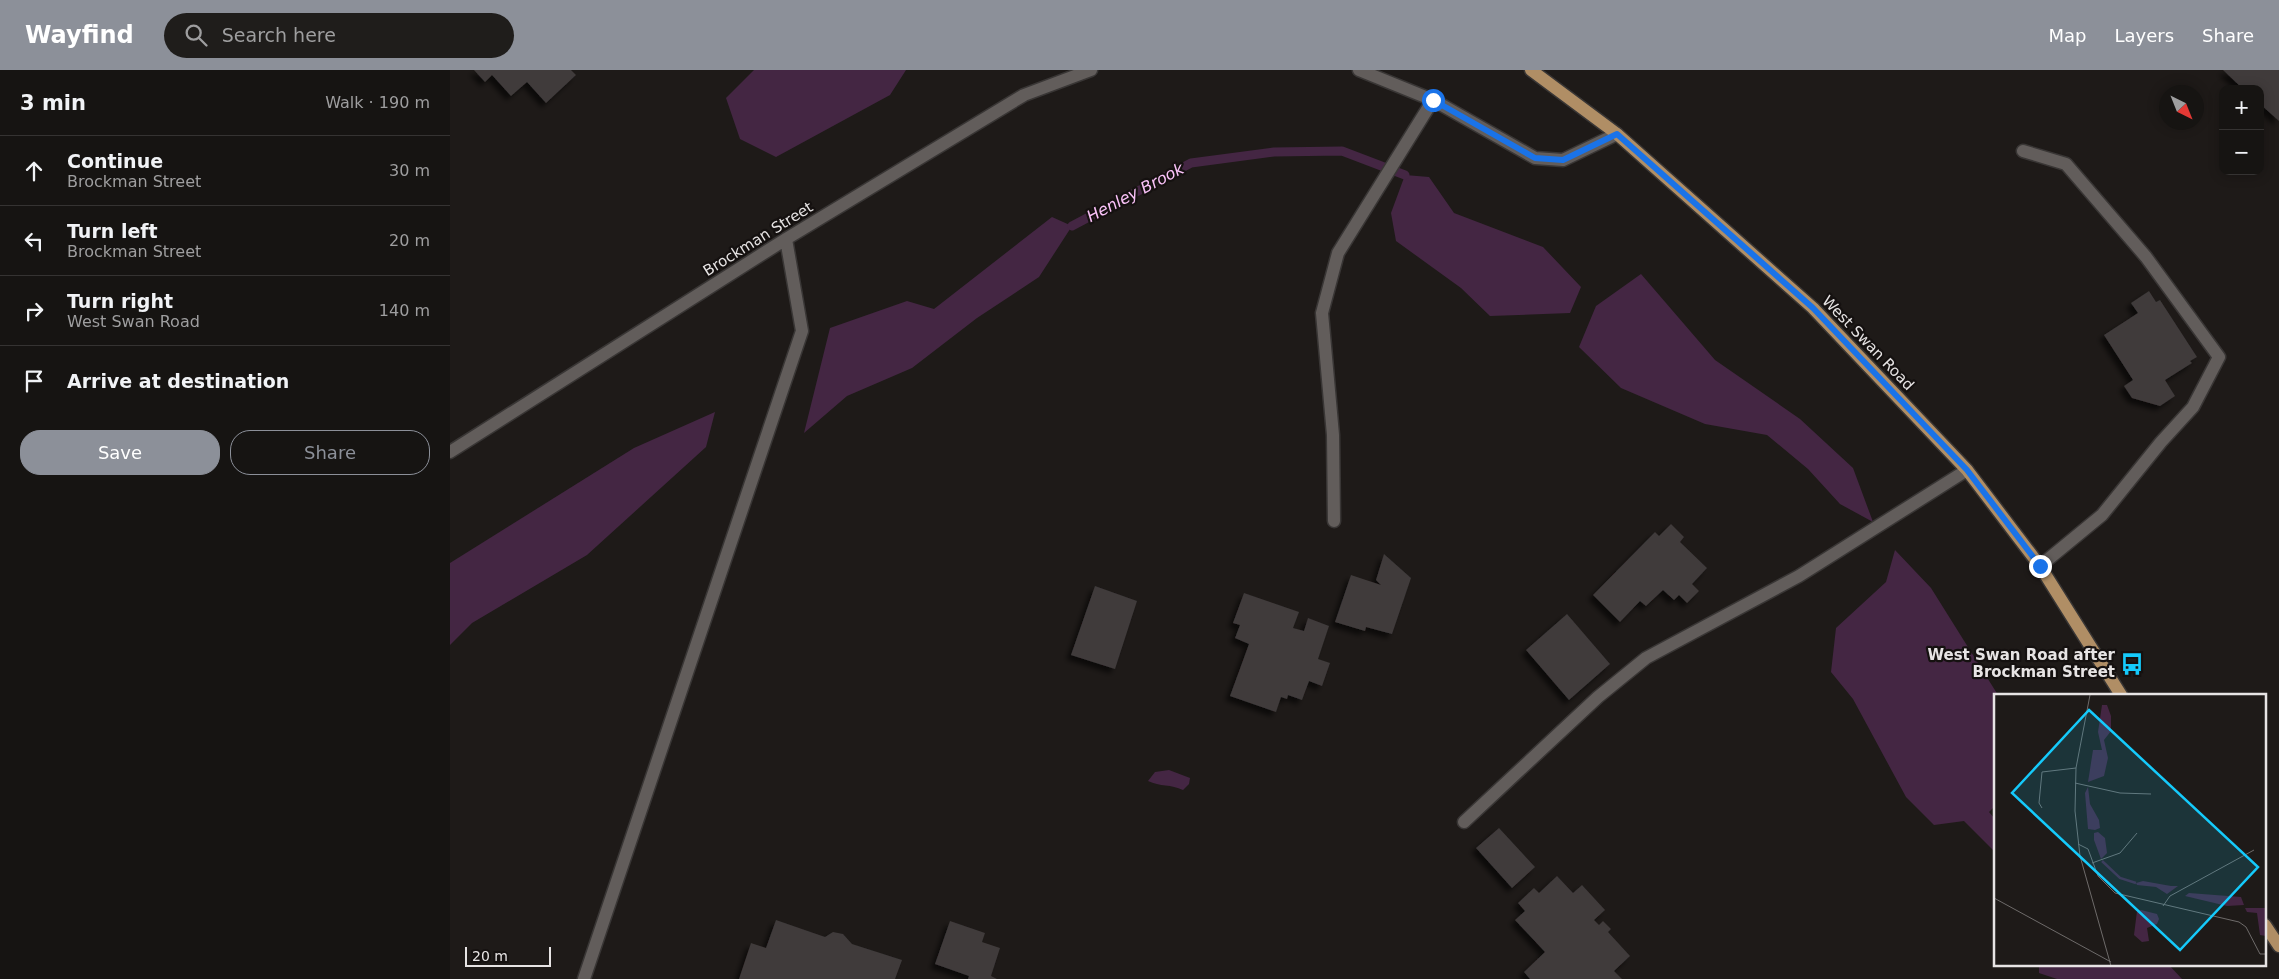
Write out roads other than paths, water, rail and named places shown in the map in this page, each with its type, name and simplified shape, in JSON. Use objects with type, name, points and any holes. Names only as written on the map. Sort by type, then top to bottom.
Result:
[{"type":"main road","name":"West Swan Road","points":[[1531,70],[1617,134],[1813,308],[1967,470],[2040,566],[2120,694]]},
{"type":"main road","points":[[2266,926],[2279,946]]},
{"type":"street","name":"Brockman Street","points":[[450,452],[786,239],[1024,95],[1091,70]]},
{"type":"street","points":[[1360,70],[1433,100],[1535,158],[1563,160],[1617,134]]},
{"type":"street","points":[[1334,520],[1333,435],[1322,314],[1338,253],[1433,100]]},
{"type":"street","points":[[2023,151],[2066,164],[2146,257],[2219,357],[2193,407],[2161,442],[2102,515],[2040,566]]},
{"type":"street","points":[[584,979],[802,331],[786,239]]},
{"type":"street","points":[[1464,822],[1598,697],[1646,658],[1799,576],[1967,470]]},
{"type":"waterway","name":"Henley Brook","points":[[1072,226],[1191,163],[1274,152],[1342,151],[1405,175]]},
{"type":"place","name":"West Swan Road after Brockman Street","points":[[2132,664]]}]
